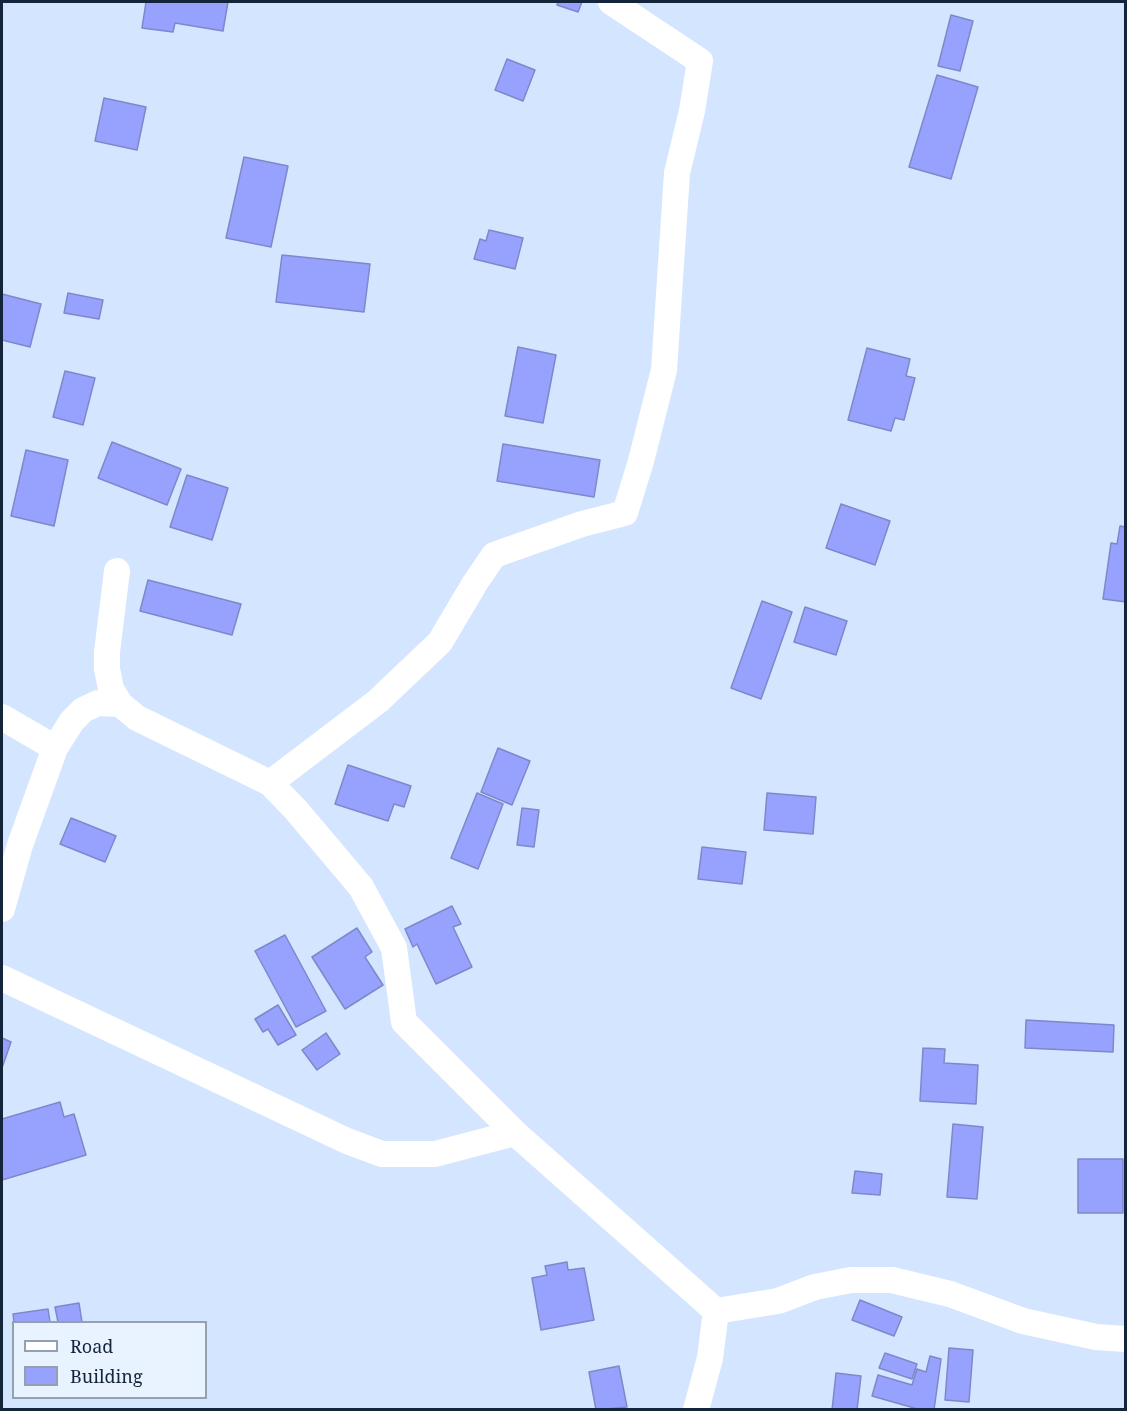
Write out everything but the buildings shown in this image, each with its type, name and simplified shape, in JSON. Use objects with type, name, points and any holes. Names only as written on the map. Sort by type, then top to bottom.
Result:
[{"type":"street","points":[[270,783],[378,701],[440,642],[494,555],[582,524],[625,513],[664,370],[676,173],[692,111],[700,61],[611,2]]},
{"type":"street","points":[[117,571],[107,669],[111,689],[120,704],[137,718],[270,783],[361,887],[394,948],[404,1022],[515,1133],[716,1311]]},
{"type":"street","points":[[2,909],[20,846],[55,748],[72,721],[83,710],[98,703],[120,704]]},
{"type":"street","points":[[2,717],[55,748]]},
{"type":"street","points":[[2,978],[347,1141],[382,1154],[435,1154],[515,1133]]},
{"type":"street","points":[[716,1311],[778,1301],[816,1287],[850,1280],[892,1280],[950,1294],[1023,1321],[1096,1337],[1125,1339]]},
{"type":"street","points":[[696,1410],[711,1358],[716,1311]]}]
